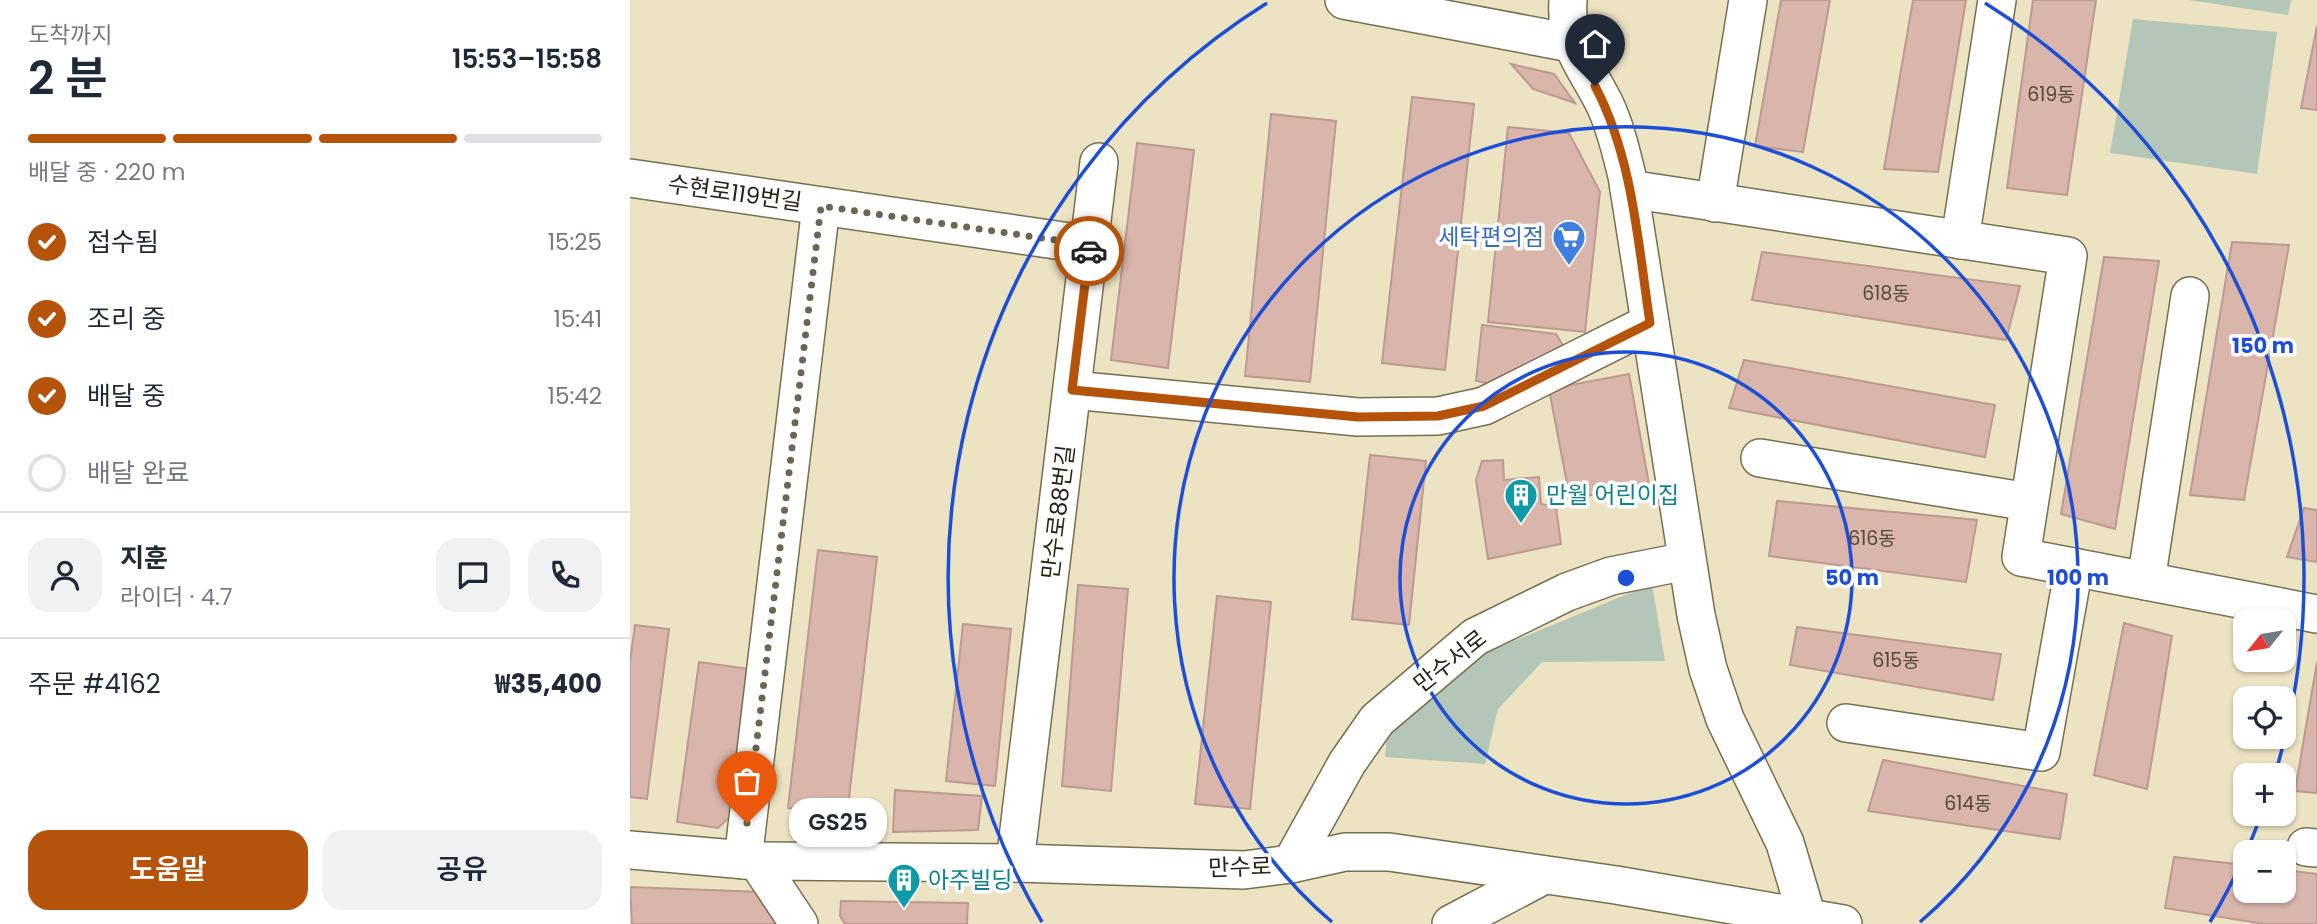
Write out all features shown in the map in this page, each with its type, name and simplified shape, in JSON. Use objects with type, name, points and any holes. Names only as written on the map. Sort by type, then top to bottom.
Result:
[{"type":"street","points":[[1344,0],[1572,43]]},
{"type":"street","points":[[1568,0],[1567,22],[1572,43],[1606,107],[1617,135],[1629,189],[1696,615],[1708,669],[1725,719],[1785,843],[1819,922]]},
{"type":"street","points":[[1715,203],[1748,0]]},
{"type":"street","points":[[1961,240],[1997,0]]},
{"type":"street","name":"만수로88번길","points":[[1016,863],[1099,162]]},
{"type":"street","name":"수현로119번길","points":[[630,178],[1090,245]]},
{"type":"street","points":[[1629,189],[2068,256],[2021,557],[2317,614]]},
{"type":"street","points":[[799,924],[750,861],[821,206]]},
{"type":"street","points":[[2146,581],[2190,296]]},
{"type":"street","points":[[1072,390],[1358,417],[1438,416],[1484,406],[1650,323]]},
{"type":"street","points":[[1760,458],[2029,502]]},
{"type":"street","name":"만수서로","points":[[1291,864],[1346,763],[1377,720],[1475,637],[1567,592],[1611,576],[1688,561]]},
{"type":"street","points":[[1846,723],[2041,752],[2074,567]]},
{"type":"street","name":"만수로","points":[[630,850],[750,861],[1016,863],[1244,870],[1291,864],[1345,852],[1389,852],[1544,875],[1759,917],[1819,922]]},
{"type":"street","points":[[1451,924],[1544,875]]},
{"type":"green space","points":[[2189,0],[2291,0],[2288,15]]},
{"type":"green space","points":[[2133,19],[2277,32],[2257,174],[2110,153]]},
{"type":"green space","points":[[1652,584],[1665,661],[1542,662],[1498,709],[1485,764],[1385,757],[1388,721],[1460,663]]},
{"type":"building","points":[[1781,0],[1830,0],[1803,152],[1755,146]]},
{"type":"building","points":[[1913,0],[1966,0],[1938,172],[1884,169]]},
{"type":"building","points":[[2033,0],[2096,0],[2067,195],[2007,188]]},
{"type":"building","points":[[2317,26],[2317,110],[2301,108]]},
{"type":"building","points":[[1511,64],[1554,74],[1575,103],[1533,89]]},
{"type":"building","points":[[1412,97],[1474,104],[1445,370],[1382,363]]},
{"type":"building","points":[[1271,114],[1336,121],[1310,382],[1245,376]]},
{"type":"building","points":[[1508,127],[1569,133],[1600,192],[1585,332],[1488,322]]},
{"type":"building","points":[[1137,143],[1194,150],[1168,368],[1111,360]]},
{"type":"building","points":[[2232,242],[2289,245],[2244,500],[2190,495]]},
{"type":"building","points":[[1762,252],[2020,286],[2006,340],[1752,300]]},
{"type":"building","points":[[2104,257],[2159,261],[2115,529],[2061,514]]},
{"type":"building","points":[[1482,325],[1556,334],[1567,352],[1492,384],[1476,381]]},
{"type":"building","points":[[1744,360],[1995,405],[1985,457],[1729,408]]},
{"type":"building","points":[[1629,374],[1649,484],[1570,499],[1549,389]]},
{"type":"building","points":[[1370,455],[1426,461],[1409,625],[1352,619]]},
{"type":"building","name":"만월 어린이집","points":[[1503,460],[1504,480],[1539,477],[1541,504],[1556,507],[1561,544],[1488,559],[1476,480],[1482,461]]},
{"type":"building","points":[[1777,501],[1977,520],[1966,582],[1769,556]]},
{"type":"building","points":[[2304,508],[2317,510],[2317,562],[2287,557]]},
{"type":"building","points":[[818,550],[877,557],[847,815],[788,808]]},
{"type":"building","points":[[1078,585],[1128,589],[1111,791],[1062,786]]},
{"type":"building","points":[[1217,596],[1271,602],[1250,809],[1195,804]]},
{"type":"building","points":[[2124,623],[2172,636],[2147,789],[2094,775]]},
{"type":"building","points":[[963,624],[1011,629],[995,786],[946,781]]},
{"type":"building","points":[[635,625],[669,629],[647,799],[630,797],[630,661]]},
{"type":"building","points":[[1797,627],[2001,654],[1993,700],[1790,665]]},
{"type":"building","points":[[699,662],[757,670],[739,808],[718,828],[677,822]]},
{"type":"building","points":[[2317,662],[2317,793],[2296,791]]},
{"type":"building","points":[[1883,760],[2067,794],[2060,839],[1868,811]]},
{"type":"building","points":[[895,790],[982,796],[978,830],[893,832]]},
{"type":"building","points":[[2174,857],[2233,864],[2233,903],[2296,903],[2296,871],[2317,874],[2317,924],[2264,924],[2165,908]]},
{"type":"building","points":[[630,887],[762,892],[780,924],[632,924]]},
{"type":"building","name":"아주빌딩","points":[[841,901],[968,903],[967,924],[845,924],[840,916]]},
{"type":"way so far","points":[[747,823],[821,206],[1090,245],[1089,251]]},
{"type":"place","name":"세탁편의점","points":[[1569,267]]},
{"type":"place","name":"만월 어린이집","points":[[1521,525]]},
{"type":"place","name":"GS25","points":[[747,823]]},
{"type":"place","name":"아주빌딩","points":[[904,910]]},
{"type":"route","points":[[1089,251],[1072,390],[1358,417],[1438,416],[1484,406],[1521,390],[1650,323],[1627,176],[1617,135],[1595,86]]}]
